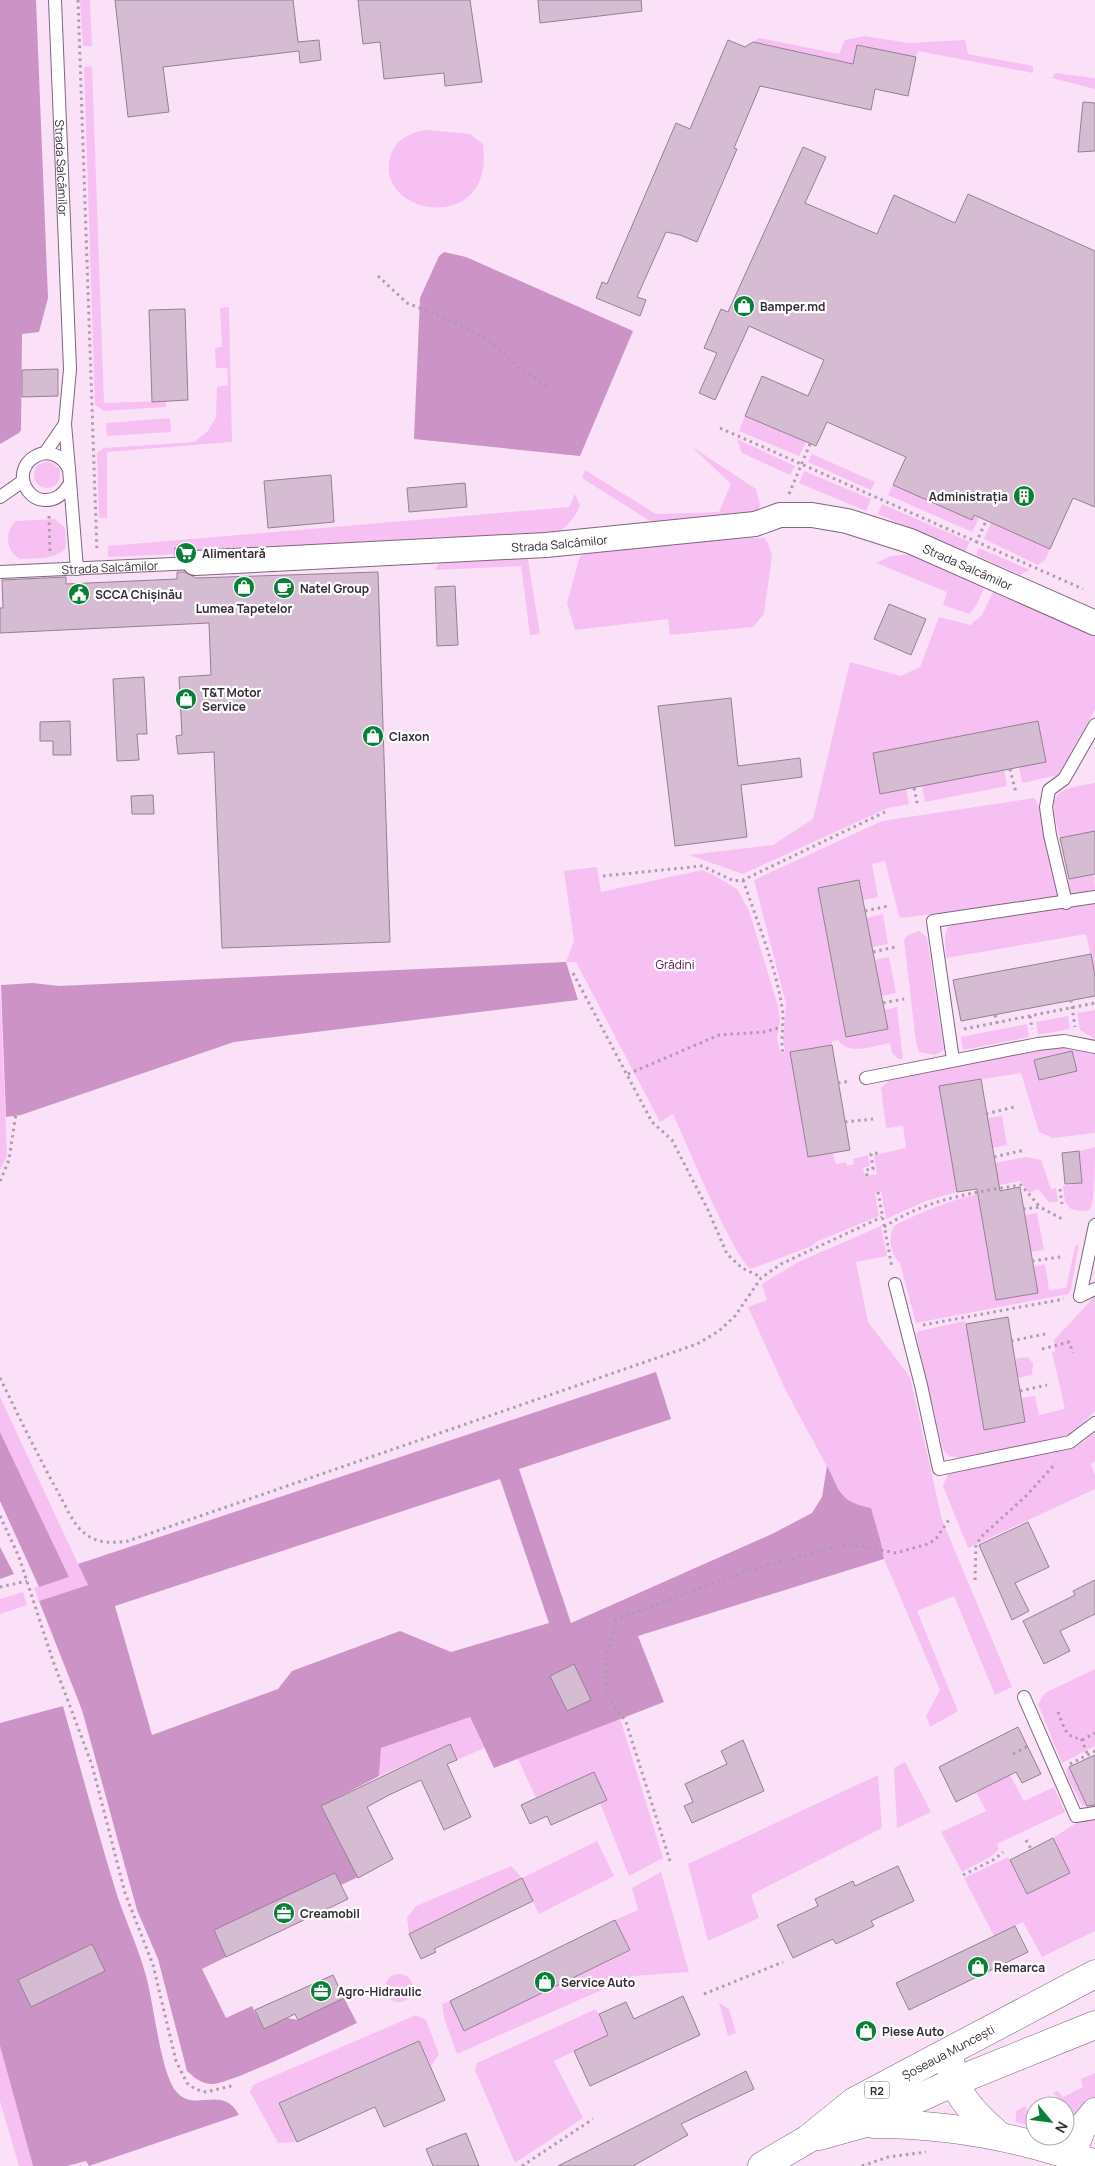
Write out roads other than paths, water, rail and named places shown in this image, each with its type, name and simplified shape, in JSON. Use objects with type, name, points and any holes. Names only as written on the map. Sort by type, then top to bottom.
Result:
[{"type":"main road","name":"Șoseaua Muncești","points":[[762,2166],[808,2139],[855,2101],[1095,1974]]},
{"type":"main road","name":"Șoseaua Muncești","points":[[808,2139],[862,2124],[954,2082],[1095,2025]]},
{"type":"main road","points":[[951,2049],[950,2067],[954,2082],[970,2106],[999,2136]]},
{"type":"main road","points":[[862,2124],[939,2126],[999,2136],[1076,2162],[1082,2128],[1095,2112]]},
{"type":"street","name":"Strada Salcâmilor","points":[[195,563],[546,545],[755,524],[780,515],[812,515],[847,521],[910,541],[1095,623]]},
{"type":"lane","name":"Strada Salcâmilor","points":[[55,0],[70,369],[65,424],[77,568]]},
{"type":"lane","name":"Strada Salcâmilor","points":[[23,481],[23,473],[31,459],[45,453],[65,424]]},
{"type":"lane","points":[[45,453],[60,457],[69,470]]},
{"type":"lane","points":[[0,497],[23,481],[30,494],[37,499],[48,500],[59,496],[69,484]]},
{"type":"lane","name":"Strada Salcâmilor","points":[[0,572],[195,563]]},
{"type":"lane","points":[[1066,903],[1046,807],[1049,790],[1064,778],[1095,725]]},
{"type":"lane","points":[[953,1060],[932,921],[1066,903],[1095,897]]},
{"type":"lane","points":[[866,1078],[996,1050],[1064,1041],[1095,1047]]},
{"type":"lane","points":[[1095,1225],[1080,1296],[1095,1289]]},
{"type":"lane","points":[[895,1284],[921,1385],[938,1469],[1070,1442],[1095,1423]]},
{"type":"lane","points":[[1024,1697],[1076,1816],[1095,1813]]},
{"type":"place","name":"Bamper.md","points":[[744,306]]},
{"type":"place","name":"Administrația","points":[[1024,496]]},
{"type":"place","name":"Alimentară","points":[[186,553]]},
{"type":"place","name":"Lumea Tapetelor","points":[[244,587]]},
{"type":"place","name":"Natel Group","points":[[284,588]]},
{"type":"place","name":"SCCA Chișinău","points":[[79,594]]},
{"type":"place","name":"T&T Motor Service","points":[[186,699]]},
{"type":"place","name":"Claxon","points":[[373,736]]},
{"type":"place","name":"Creamobil","points":[[284,1913]]},
{"type":"place","name":"Remarca","points":[[978,1967]]},
{"type":"place","name":"Service Auto","points":[[545,1982]]},
{"type":"place","name":"Agro-Hidraulic","points":[[321,1991]]},
{"type":"place","name":"Piese Auto","points":[[866,2031]]},
{"type":"park label","name":"Grădini","points":[[675,964]]}]
